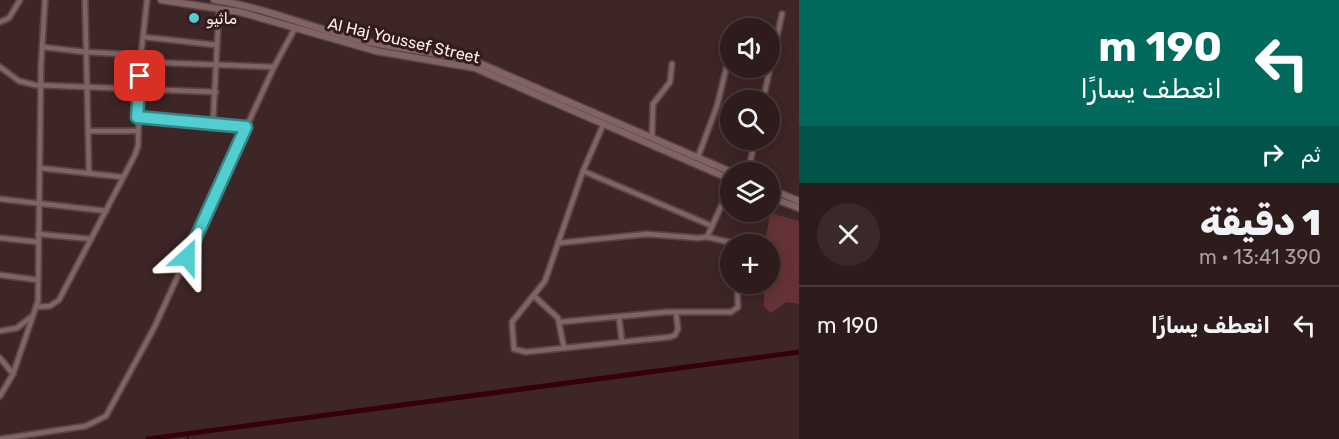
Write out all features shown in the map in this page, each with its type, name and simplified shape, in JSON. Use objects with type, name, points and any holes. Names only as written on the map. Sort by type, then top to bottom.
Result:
[{"type":"main road","name":"Al Haj Youssef Street","points":[[161,0],[219,8],[376,51],[475,68],[720,175]]},
{"type":"main road","name":"Al Haj Youssef Street","points":[[213,0],[264,11],[378,45],[461,58],[720,167]]},
{"type":"main road","points":[[780,193],[799,201]]},
{"type":"main road","points":[[780,201],[799,208]]},
{"type":"street","points":[[0,22],[9,18],[20,0]]},
{"type":"street","points":[[0,396],[13,374],[36,308],[45,0]]},
{"type":"street","points":[[85,0],[89,173]]},
{"type":"street","points":[[0,331],[17,328],[36,308],[50,306],[59,300],[135,154],[147,0]]},
{"type":"street","points":[[213,123],[218,66],[216,45],[219,8]]},
{"type":"street","points":[[765,90],[782,14]]},
{"type":"street","points":[[0,439],[86,426],[106,416],[154,328],[274,67],[295,28]]},
{"type":"street","points":[[144,37],[216,45]]},
{"type":"street","points":[[42,47],[141,55]]},
{"type":"street","points":[[142,62],[274,67]]},
{"type":"street","points":[[652,137],[653,104],[670,82],[672,64]]},
{"type":"street","points":[[0,67],[24,84],[216,92]]},
{"type":"street","points":[[698,157],[717,106],[724,78]]},
{"type":"street","points":[[137,117],[246,127]]},
{"type":"street","points":[[604,123],[583,171],[545,281],[512,322],[514,348],[526,352],[675,334],[678,329],[676,313]]},
{"type":"street","points":[[89,131],[137,131]]},
{"type":"street","points":[[40,168],[122,177]]},
{"type":"street","points":[[583,171],[712,226]]},
{"type":"street","points":[[0,199],[106,211]]},
{"type":"street","points":[[707,237],[720,209]]},
{"type":"street","points":[[38,234],[91,239]]},
{"type":"street","points":[[558,243],[634,234],[707,237],[720,240]]},
{"type":"street","points":[[0,238],[38,242]]},
{"type":"street","points":[[0,275],[38,280]]},
{"type":"street","points":[[560,322],[619,316],[735,310],[738,307],[737,294]]},
{"type":"street","points":[[534,296],[560,322],[564,348]]},
{"type":"street","points":[[619,316],[622,342]]},
{"type":"street","points":[[0,358],[13,374]]},
{"type":"shaded area","points":[[780,216],[799,221],[799,304],[786,302],[771,313],[764,307],[764,294],[780,294],[780,234],[767,234],[769,222],[780,222]]},
{"type":"waterway","points":[[148,439],[799,352]]},
{"type":"waterway","points":[[188,439],[189,433]]},
{"type":"place","name":"ماثيو","points":[[194,18]]},
{"type":"route","points":[[140,76],[137,117],[246,127],[187,257]]}]
